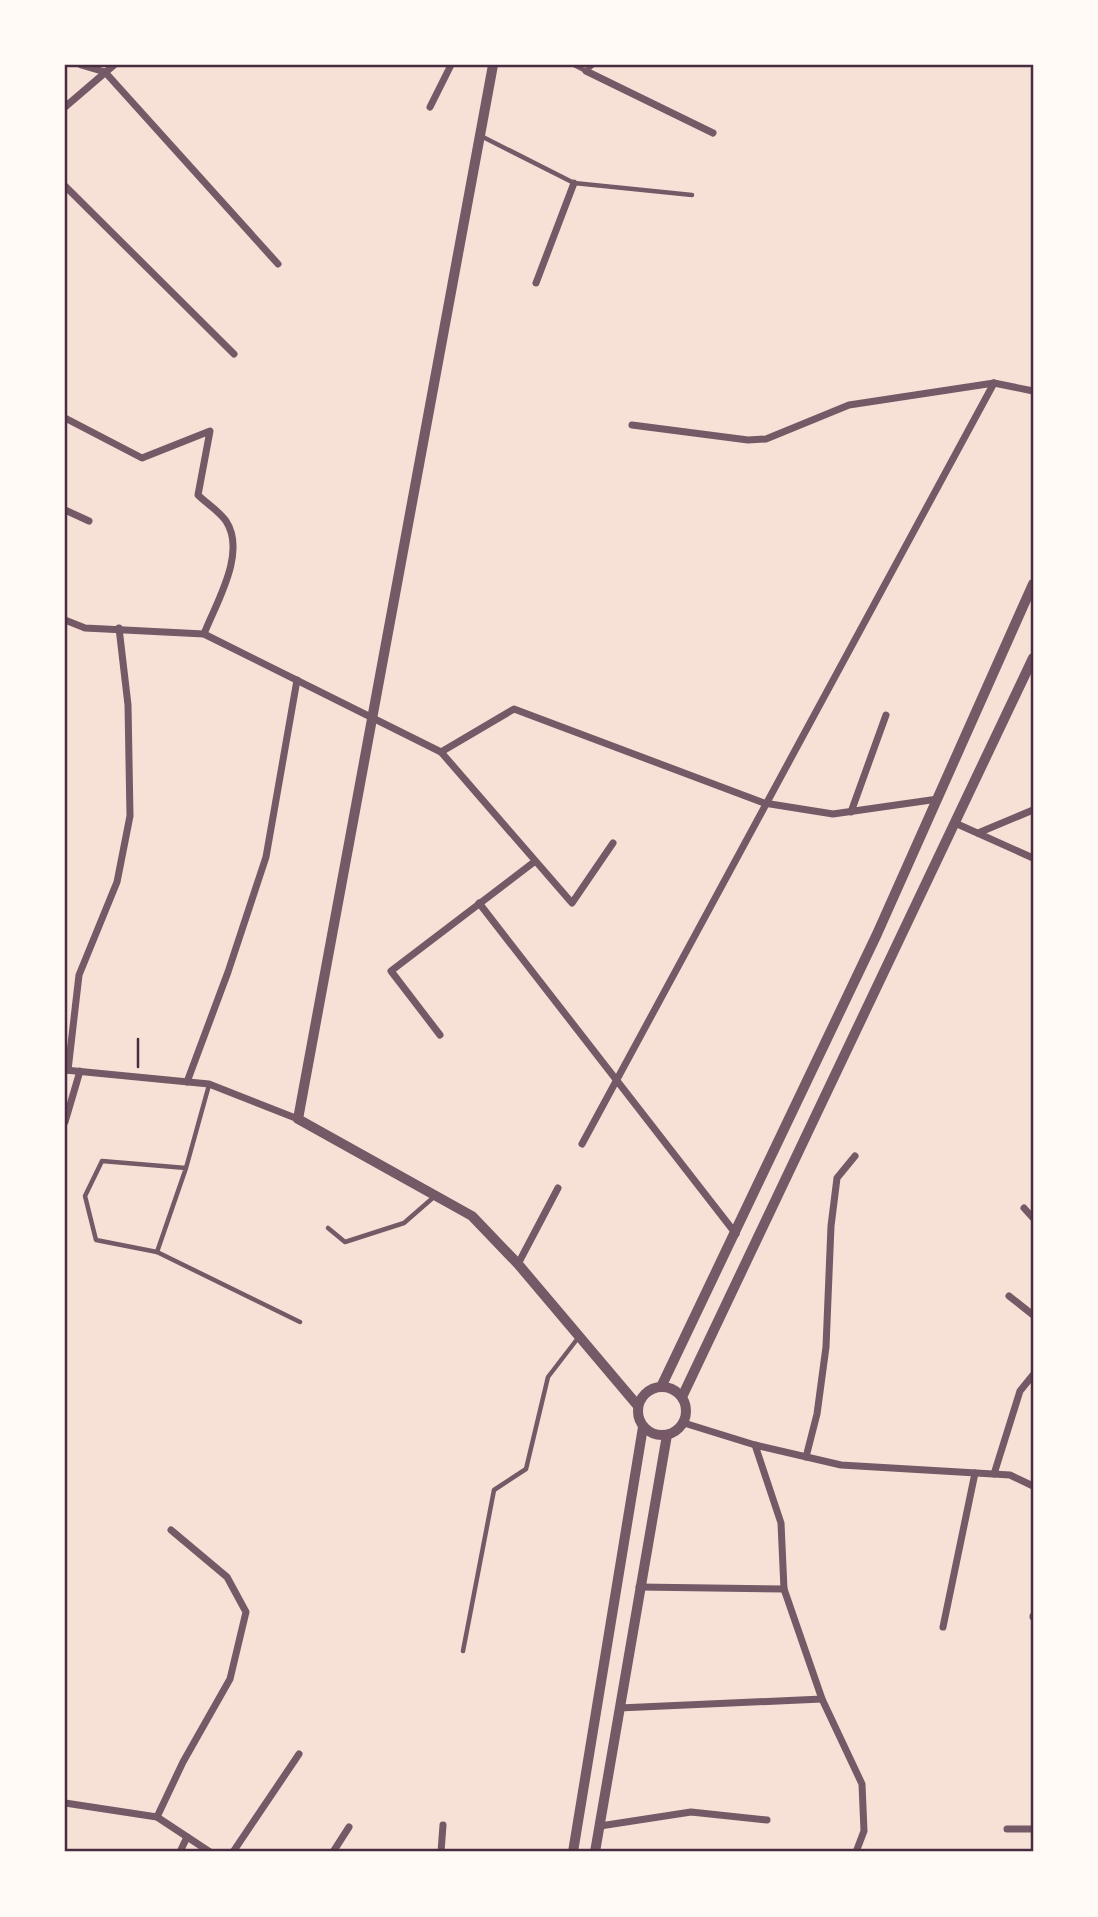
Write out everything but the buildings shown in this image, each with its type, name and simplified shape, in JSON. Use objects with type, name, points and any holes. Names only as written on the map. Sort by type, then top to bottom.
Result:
[{"type":"street","points":[[81,65],[105,72],[278,264]]},
{"type":"street","points":[[65,107],[114,65]]},
{"type":"street","points":[[430,107],[451,65]]},
{"type":"street","points":[[298,1119],[493,65]]},
{"type":"street","points":[[586,71],[713,134]]},
{"type":"street","points":[[536,283],[574,183]]},
{"type":"street","points":[[65,186],[234,354]]},
{"type":"street","points":[[632,425],[748,440],[766,439],[849,405],[994,383],[1033,391]]},
{"type":"street","points":[[582,1144],[764,803],[994,383]]},
{"type":"street","points":[[65,418],[142,458],[210,431],[198,495],[226,521],[234,540],[233,556],[204,634]]},
{"type":"street","points":[[65,510],[89,521]]},
{"type":"street","points":[[661,1387],[736,1234],[938,799],[1033,584]]},
{"type":"street","points":[[65,620],[85,628],[204,634],[441,752],[572,903],[613,843]]},
{"type":"street","points":[[119,628],[128,705],[130,816],[117,882],[79,975],[66,1070],[209,1084],[298,1119],[472,1216],[518,1264],[638,1406],[643,1427],[573,1852]]},
{"type":"street","points":[[682,1397],[1033,657]]},
{"type":"street","points":[[187,1082],[228,972],[266,857],[297,680]]},
{"type":"street","points":[[441,752],[514,709],[764,803],[833,814],[938,799]]},
{"type":"street","points":[[852,812],[886,715]]},
{"type":"street","points":[[978,834],[1033,810]]},
{"type":"street","points":[[955,823],[1033,858]]},
{"type":"street","points":[[440,1035],[391,971],[534,862]]},
{"type":"street","points":[[480,904],[736,1234]]},
{"type":"street","points":[[65,1122],[80,1071]]},
{"type":"street","points":[[806,1457],[817,1414],[826,1347],[831,1226],[837,1178],[855,1156]]},
{"type":"street","points":[[518,1264],[558,1188]]},
{"type":"street","points":[[1024,1208],[1033,1218]]},
{"type":"street","points":[[1009,1296],[1033,1315]]},
{"type":"street","points":[[995,1474],[1020,1391],[1033,1375]]},
{"type":"street","points":[[638,1406],[646,1393],[661,1387],[669,1388],[682,1397],[687,1410],[684,1423],[667,1435],[654,1434],[643,1427]]},
{"type":"street","points":[[684,1423],[755,1445],[841,1465],[1010,1475],[1033,1486]]},
{"type":"street","points":[[595,1852],[667,1435]]},
{"type":"street","points":[[755,1445],[780,1523],[784,1589],[822,1699],[862,1784],[864,1831],[856,1852]]},
{"type":"street","points":[[943,1627],[975,1473]]},
{"type":"street","points":[[157,1817],[183,1762],[230,1679],[246,1612],[226,1577],[171,1530]]},
{"type":"street","points":[[639,1587],[784,1589]]},
{"type":"street","points":[[619,1708],[822,1699]]},
{"type":"street","points":[[233,1852],[299,1754]]},
{"type":"street","points":[[65,1803],[157,1817],[209,1852]]},
{"type":"street","points":[[600,1826],[691,1812],[767,1820]]},
{"type":"street","points":[[441,1852],[443,1825]]},
{"type":"street","points":[[333,1852],[349,1827]]},
{"type":"street","points":[[1007,1829],[1033,1829]]},
{"type":"street","points":[[180,1852],[187,1837]]},
{"type":"lane","points":[[575,65],[586,71],[593,65]]},
{"type":"lane","points":[[481,135],[574,183],[692,195]]},
{"type":"lane","points":[[157,1252],[186,1168],[209,1084]]},
{"type":"lane","points":[[186,1168],[102,1161],[85,1196],[96,1240],[157,1252],[300,1322]]},
{"type":"lane","points":[[328,1228],[345,1242],[404,1223],[436,1195]]},
{"type":"lane","points":[[463,1651],[494,1490],[526,1469],[548,1377],[579,1337]]},
{"type":"path","points":[[137,1077],[138,1039]]}]
